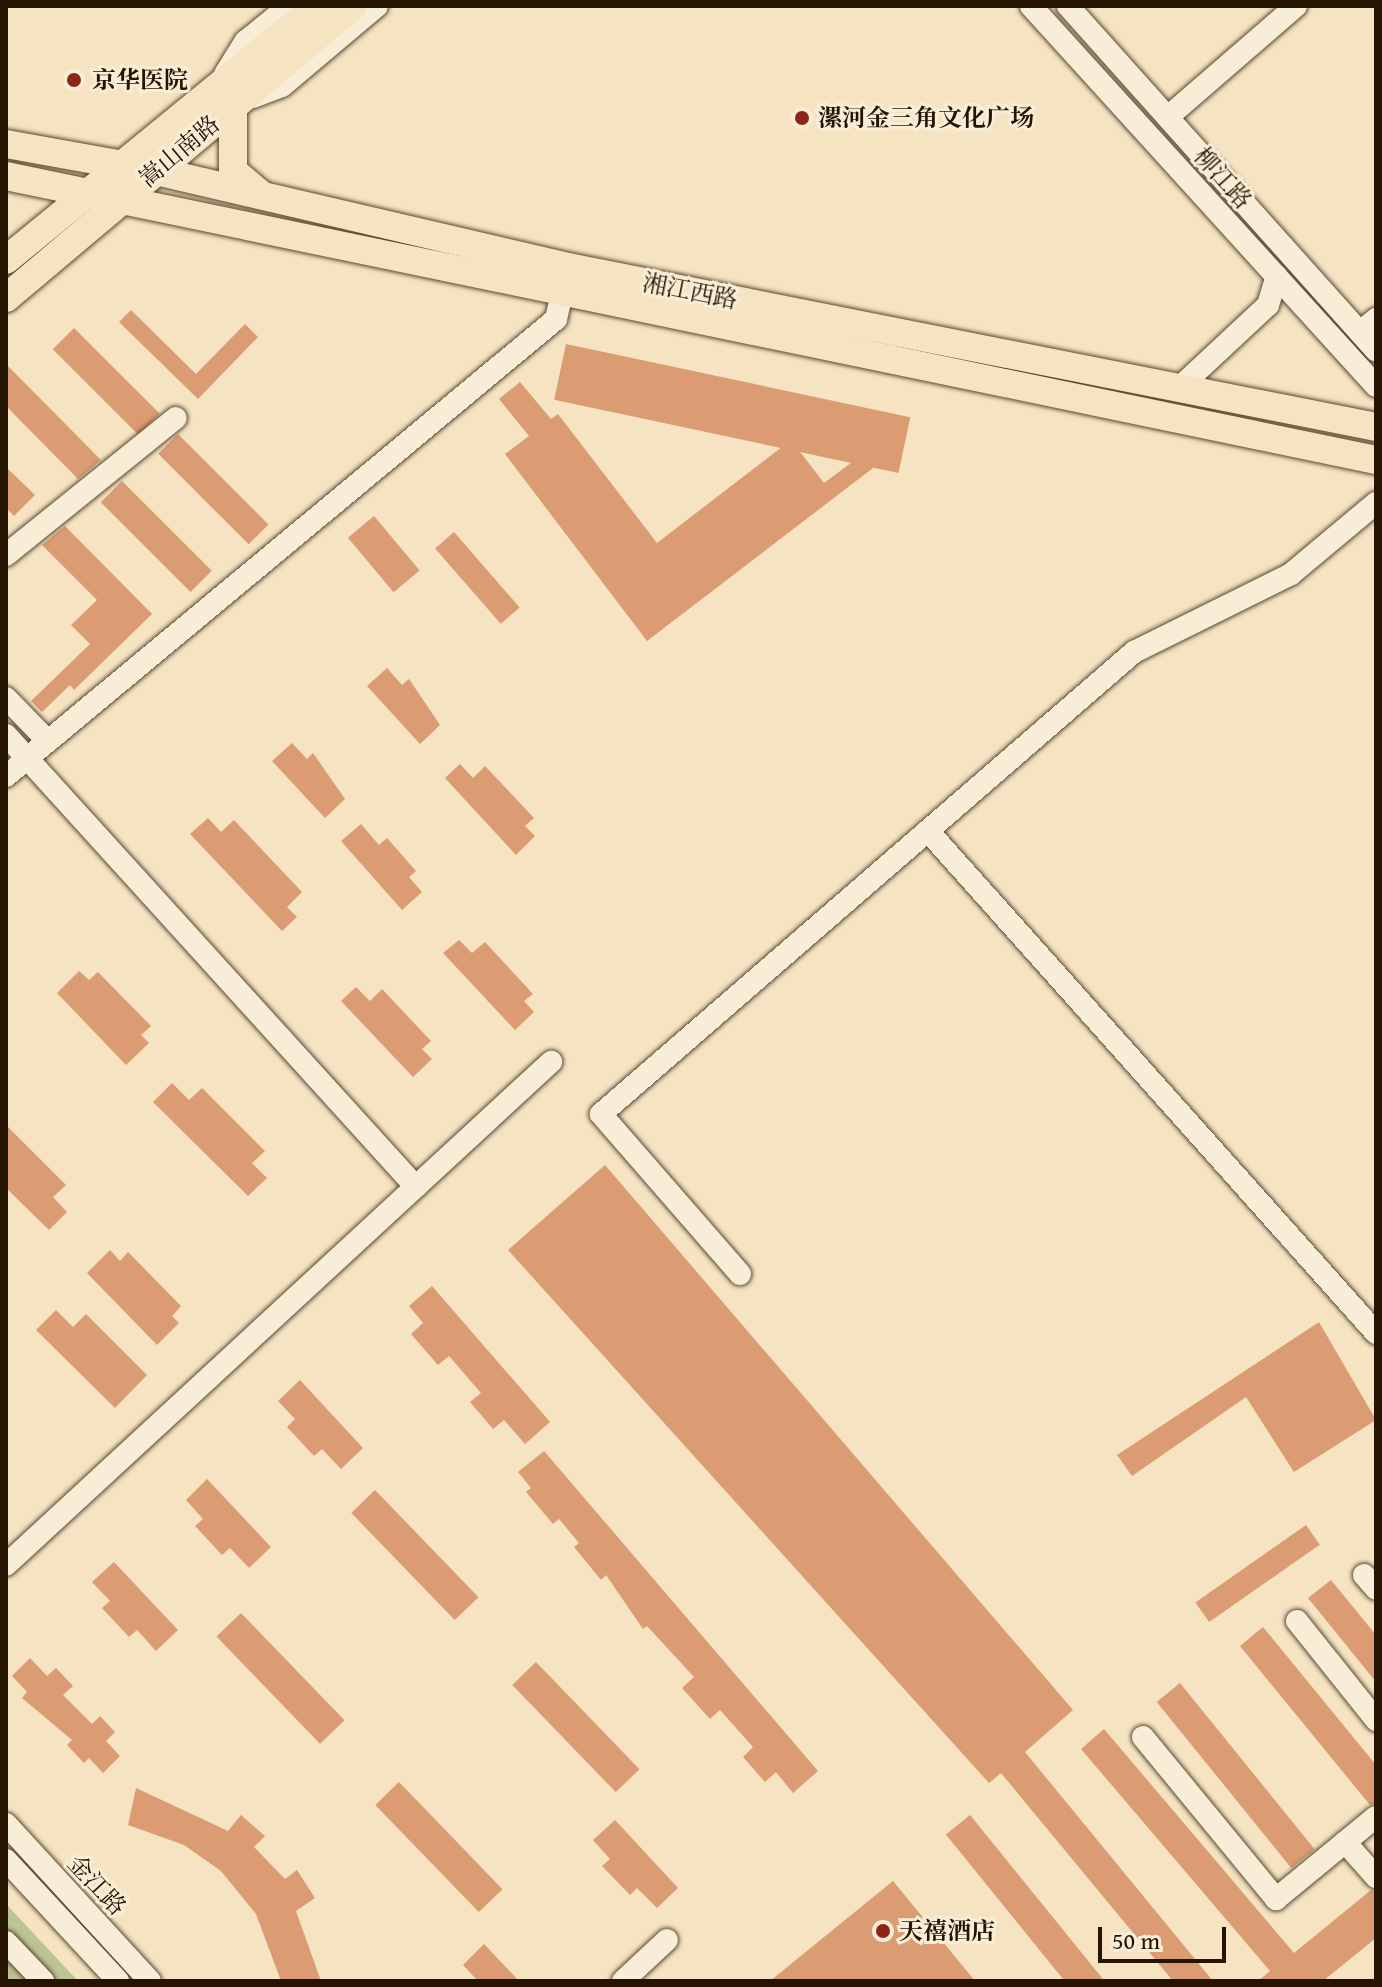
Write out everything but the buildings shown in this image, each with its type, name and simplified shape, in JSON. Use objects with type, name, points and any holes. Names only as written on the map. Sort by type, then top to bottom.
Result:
[{"type":"main road","name":"嵩山南路","points":[[6,298],[156,171],[225,96],[316,6]]},
{"type":"main road","name":"嵩山南路","points":[[6,260],[122,164],[353,6]]},
{"type":"main road","points":[[225,96],[233,171],[267,199]]},
{"type":"main road","name":"湘江西路","points":[[6,144],[156,171],[568,267],[1376,427]]},
{"type":"main road","name":"湘江西路","points":[[6,176],[124,197],[561,296],[1376,460]]},
{"type":"street","points":[[225,96],[246,41],[289,6]]},
{"type":"street","points":[[225,96],[282,86],[377,6]]},
{"type":"street","name":"柳江路","points":[[1031,6],[1376,386]]},
{"type":"street","name":"柳江路","points":[[1068,6],[1368,326],[1376,350]]},
{"type":"street","points":[[1169,116],[1296,6]]},
{"type":"street","points":[[6,776],[556,319],[568,267]]},
{"type":"street","points":[[1179,388],[1268,305],[1277,276]]},
{"type":"street","points":[[6,555],[176,418]]},
{"type":"street","points":[[740,1274],[601,1114],[1134,652],[1291,574],[1376,503]]},
{"type":"street","points":[[6,698],[48,741]]},
{"type":"street","points":[[6,735],[416,1187]]},
{"type":"street","points":[[928,831],[1376,1333]]},
{"type":"street","points":[[6,1565],[551,1062]]},
{"type":"street","points":[[1297,1621],[1376,1720]]},
{"type":"street","points":[[1143,1737],[1276,1899],[1345,1842],[1373,1825]]},
{"type":"street","name":"金江路","points":[[6,1824],[150,1981]]},
{"type":"street","points":[[1345,1842],[1376,1877]]},
{"type":"street","name":"金江路","points":[[6,1860],[118,1981]]},
{"type":"street","points":[[623,1981],[667,1940]]},
{"type":"street","points":[[6,1942],[43,1981]]},
{"type":"green space","points":[[6,1904],[78,1981],[6,1981]]},
{"type":"place","name":"京华医院","points":[[74,80]]},
{"type":"place","name":"漯河金三角文化广场","points":[[802,118]]},
{"type":"place","name":"天禧酒店","points":[[883,1931]]}]
